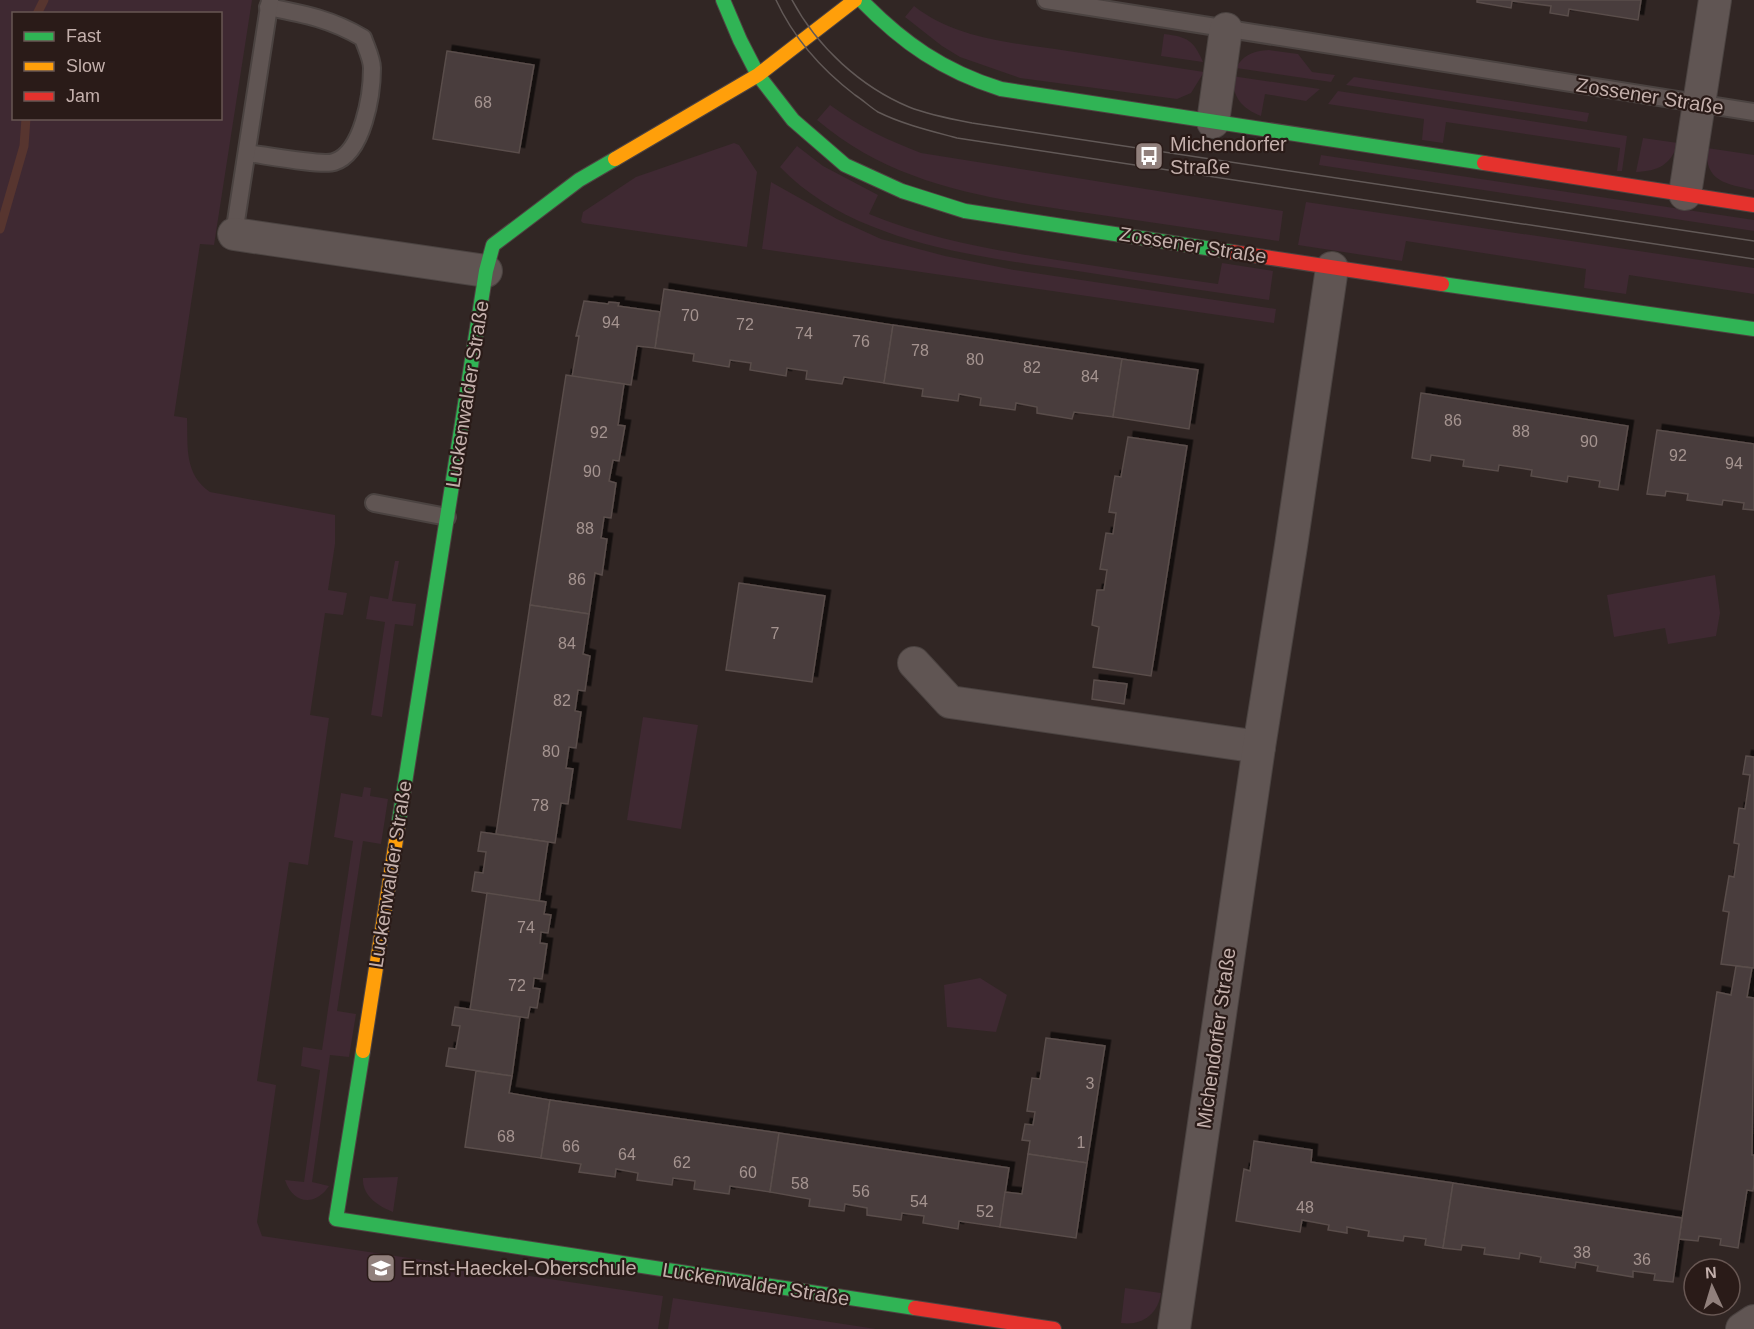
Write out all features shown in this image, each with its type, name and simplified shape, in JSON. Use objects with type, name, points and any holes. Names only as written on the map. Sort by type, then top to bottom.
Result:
[{"type":"street","name":"Zossener Straße","points":[[723,0],[758,75],[793,120],[845,165],[902,191],[965,210],[1332,268],[1754,329]]},
{"type":"street","name":"Luckenwalder Straße","points":[[855,0],[758,75],[579,180],[494,244],[486,271],[336,1218],[1054,1329]]},
{"type":"street","points":[[861,0],[886,27],[945,69],[979,83],[1022,94],[1754,205]]},
{"type":"street","points":[[1685,194],[1715,0]]},
{"type":"street","points":[[1213,122],[1226,29]]},
{"type":"street","points":[[234,234],[486,271]]},
{"type":"street","name":"Michendorfer Straße","points":[[1174,1329],[1332,268]]},
{"type":"street","points":[[914,663],[950,702],[1259,747]]},
{"type":"street","points":[[1742,1329],[1754,1321]]},
{"type":"lane","name":"Zossener Straße","points":[[1046,0],[1754,112]]},
{"type":"lane","points":[[234,234],[269,4],[341,25],[363,38],[372,66],[369,100],[361,131],[349,154],[333,163],[247,153]]},
{"type":"lane","points":[[374,503],[447,517]]},
{"type":"shaded area","points":[[0,0],[252,0],[214,245],[200,244],[174,416],[187,418],[189,459],[196,477],[210,492],[335,515],[335,544],[328,590],[347,593],[343,615],[325,613],[310,715],[329,718],[308,865],[289,862],[257,1081],[276,1085],[257,1222],[262,1236],[663,1296],[658,1329],[0,1329]]},
{"type":"shaded area","points":[[914,6],[949,26],[988,38],[1204,72],[1191,93],[1177,99],[1020,78],[960,57],[942,46],[905,17]]},
{"type":"shaded area","points":[[1164,34],[1189,41],[1203,62],[1161,56]]},
{"type":"shaded area","points":[[1269,50],[1298,54],[1312,72],[1335,75],[1331,82],[1236,68],[1242,59],[1250,54]]},
{"type":"shaded area","points":[[1232,76],[1320,89],[1306,101],[1265,94],[1261,116],[1239,101],[1234,90]]},
{"type":"shaded area","points":[[1354,77],[1589,113],[1587,122],[1346,85]]},
{"type":"shaded area","points":[[1338,91],[1627,136],[1622,171],[1617,171],[1620,148],[1446,122],[1443,143],[1422,140],[1424,119],[1328,104]]},
{"type":"shaded area","points":[[830,105],[874,132],[921,153],[1283,211],[1279,241],[1020,203],[948,187],[913,176],[848,143],[817,120]]},
{"type":"shaded area","points":[[1643,138],[1678,143],[1672,157],[1663,165],[1651,170],[1636,172]]},
{"type":"shaded area","points":[[734,143],[739,145],[757,172],[747,247],[581,221],[583,212],[636,177]]},
{"type":"shaded area","points":[[797,146],[823,166],[878,195],[869,214],[913,230],[1004,251],[1218,284],[1222,263],[1273,271],[1269,300],[963,253],[883,231],[845,214],[810,193],[780,167]]},
{"type":"shaded area","points":[[1707,148],[1754,155],[1754,190],[1726,183],[1713,175],[1707,159]]},
{"type":"shaded area","points":[[1321,155],[1754,220],[1754,231],[1319,165]]},
{"type":"shaded area","points":[[771,182],[837,219],[881,239],[945,256],[1014,270],[1276,309],[1274,323],[762,249]]},
{"type":"shaded area","points":[[1306,202],[1754,268],[1754,294],[1629,275],[1626,294],[1584,288],[1586,269],[1406,241],[1402,261],[1298,245]]},
{"type":"shaded area","points":[[395,561],[399,561],[392,601],[416,604],[413,626],[395,624],[382,717],[371,715],[385,622],[366,619],[370,596],[388,599]]},
{"type":"shaded area","points":[[1715,575],[1720,613],[1716,636],[1668,644],[1665,628],[1614,637],[1607,595]]},
{"type":"shaded area","points":[[643,717],[698,725],[681,829],[627,820]]},
{"type":"shaded area","points":[[364,787],[371,788],[370,796],[388,799],[381,844],[363,841],[337,1011],[356,1014],[349,1057],[330,1055],[312,1182],[329,1186],[317,1197],[305,1200],[293,1194],[285,1180],[304,1182],[320,1070],[301,1066],[303,1047],[322,1050],[353,841],[334,837],[341,793],[362,797]]},
{"type":"shaded area","points":[[980,978],[1007,995],[996,1032],[947,1027],[944,985]]},
{"type":"shaded area","points":[[398,1177],[393,1212],[372,1200],[363,1184],[363,1178]]},
{"type":"shaded area","points":[[1125,1288],[1161,1293],[1153,1313],[1136,1323],[1121,1323]]},
{"type":"shaded area","points":[[673,1298],[876,1329],[668,1329]]},
{"type":"building","points":[[1477,0],[1641,0],[1638,20],[1569,9],[1568,16],[1550,13],[1551,6],[1512,1],[1511,8],[1477,2]]},
{"type":"building","points":[[447,51],[534,65],[519,153],[433,139]]},
{"type":"building","points":[[664,289],[893,325],[884,383],[844,377],[842,384],[806,379],[807,371],[787,368],[786,376],[750,370],[751,363],[730,360],[729,367],[693,361],[694,354],[655,348]]},
{"type":"building","points":[[584,301],[619,303],[618,306],[660,312],[655,348],[637,346],[631,385],[572,377],[579,336],[576,336]]},
{"type":"building","points":[[893,325],[1122,359],[1113,417],[1074,412],[1072,419],[1037,413],[1037,407],[1016,403],[1015,410],[980,405],[981,398],[959,394],[958,401],[922,396],[923,389],[884,383]]},
{"type":"building","points":[[1122,359],[1198,370],[1189,429],[1113,417]]},
{"type":"building","points":[[566,375],[624,384],[618,425],[625,426],[619,461],[613,460],[609,481],[616,483],[611,518],[604,517],[601,538],[607,539],[602,575],[595,573],[589,614],[530,605]]},
{"type":"building","points":[[1421,393],[1628,426],[1618,490],[1599,487],[1600,481],[1568,476],[1567,482],[1531,476],[1532,470],[1499,465],[1498,471],[1463,466],[1464,460],[1431,455],[1430,461],[1412,458]]},
{"type":"building","points":[[1657,430],[1754,444],[1754,510],[1743,509],[1744,503],[1723,500],[1722,505],[1687,500],[1688,494],[1666,491],[1665,496],[1647,494]]},
{"type":"building","points":[[1128,437],[1187,446],[1151,676],[1093,667],[1099,627],[1092,625],[1097,590],[1104,590],[1107,570],[1100,569],[1106,533],[1113,534],[1116,513],[1109,512],[1115,476],[1121,477]]},
{"type":"building","points":[[739,583],[825,596],[812,682],[726,670]]},
{"type":"building","points":[[530,605],[589,614],[583,654],[590,656],[585,691],[578,690],[575,711],[581,712],[576,748],[569,747],[566,768],[573,769],[568,804],[561,803],[555,843],[496,834]]},
{"type":"building","points":[[1094,680],[1127,684],[1124,704],[1092,699]]},
{"type":"building","points":[[1746,756],[1754,757],[1754,968],[1721,964],[1729,912],[1723,911],[1729,876],[1734,877],[1739,844],[1734,843],[1739,808],[1745,809],[1750,775],[1743,774]]},
{"type":"building","points":[[481,832],[548,842],[539,902],[472,891],[475,872],[483,873],[486,852],[478,851]]},
{"type":"building","points":[[487,893],[546,902],[544,914],[551,915],[548,933],[541,932],[540,943],[547,944],[542,979],[534,978],[533,988],[540,989],[537,1008],[530,1007],[528,1018],[470,1010]]},
{"type":"building","points":[[1736,966],[1752,968],[1747,997],[1754,998],[1752,1155],[1754,1155],[1754,1184],[1753,1191],[1747,1190],[1738,1248],[1720,1245],[1721,1239],[1699,1236],[1698,1241],[1679,1239],[1717,992],[1731,995]]},
{"type":"building","points":[[455,1007],[520,1017],[512,1076],[446,1066],[449,1048],[456,1049],[460,1026],[452,1025]]},
{"type":"building","points":[[1046,1038],[1105,1046],[1087,1163],[1028,1154],[1030,1141],[1022,1140],[1025,1124],[1033,1125],[1035,1112],[1027,1111],[1032,1078],[1040,1079]]},
{"type":"building","points":[[476,1071],[512,1076],[509,1093],[550,1100],[541,1158],[465,1147]]},
{"type":"building","points":[[550,1100],[779,1133],[770,1192],[730,1186],[729,1194],[694,1189],[695,1181],[673,1178],[672,1185],[637,1180],[638,1173],[616,1169],[615,1177],[579,1172],[581,1164],[541,1158]]},
{"type":"building","points":[[779,1133],[1009,1168],[1000,1227],[959,1221],[958,1229],[923,1223],[924,1216],[902,1213],[901,1220],[867,1215],[867,1208],[845,1204],[844,1211],[809,1206],[810,1199],[770,1192]]},
{"type":"building","points":[[1254,1141],[1312,1150],[1311,1162],[1453,1183],[1443,1248],[1425,1245],[1426,1239],[1404,1236],[1403,1241],[1368,1236],[1369,1231],[1347,1227],[1347,1233],[1328,1230],[1329,1225],[1302,1220],[1300,1232],[1236,1221],[1244,1169],[1250,1171]]},
{"type":"building","points":[[1028,1154],[1087,1163],[1076,1238],[1000,1227],[1005,1192],[1022,1194]]},
{"type":"building","points":[[1453,1183],[1682,1218],[1673,1282],[1654,1280],[1655,1274],[1633,1271],[1633,1277],[1597,1271],[1598,1266],[1576,1262],[1575,1268],[1540,1262],[1541,1257],[1520,1253],[1519,1259],[1484,1254],[1485,1248],[1462,1245],[1461,1250],[1443,1248]]},
{"type":"waterway","points":[[38,12],[44,0]]},
{"type":"waterway","points":[[0,229],[24,146],[26,120]]},
{"type":"tram line","points":[[776,0],[800,40],[820,64],[855,95],[887,116],[957,138],[1754,259]]},
{"type":"tram line","points":[[792,0],[814,34],[857,77],[891,99],[932,115],[972,123],[1754,241]]},
{"type":"traffic: fast","points":[[723,0],[758,75],[793,120],[845,165],[902,191],[965,211],[1232,252]]},
{"type":"traffic: fast","points":[[861,0],[892,30],[925,54],[961,74],[1001,89],[1484,163]]},
{"type":"traffic: fast","points":[[398,827],[486,271],[493,245],[579,180],[615,159]]},
{"type":"traffic: fast","points":[[1442,284],[1754,329]]},
{"type":"traffic: fast","points":[[363,1051],[336,1219],[915,1308]]},
{"type":"traffic: slow","points":[[615,159],[758,75],[855,0]]},
{"type":"traffic: slow","points":[[363,1051],[398,827]]},
{"type":"traffic: jam","points":[[1484,163],[1754,205]]},
{"type":"traffic: jam","points":[[1232,252],[1442,284]]},
{"type":"traffic: jam","points":[[915,1308],[1054,1329]]},
{"type":"place","name":"Michendorfer Straße","points":[[1149,156]]},
{"type":"place","name":"Ernst-Haeckel-Oberschule","points":[[381,1268]]}]
